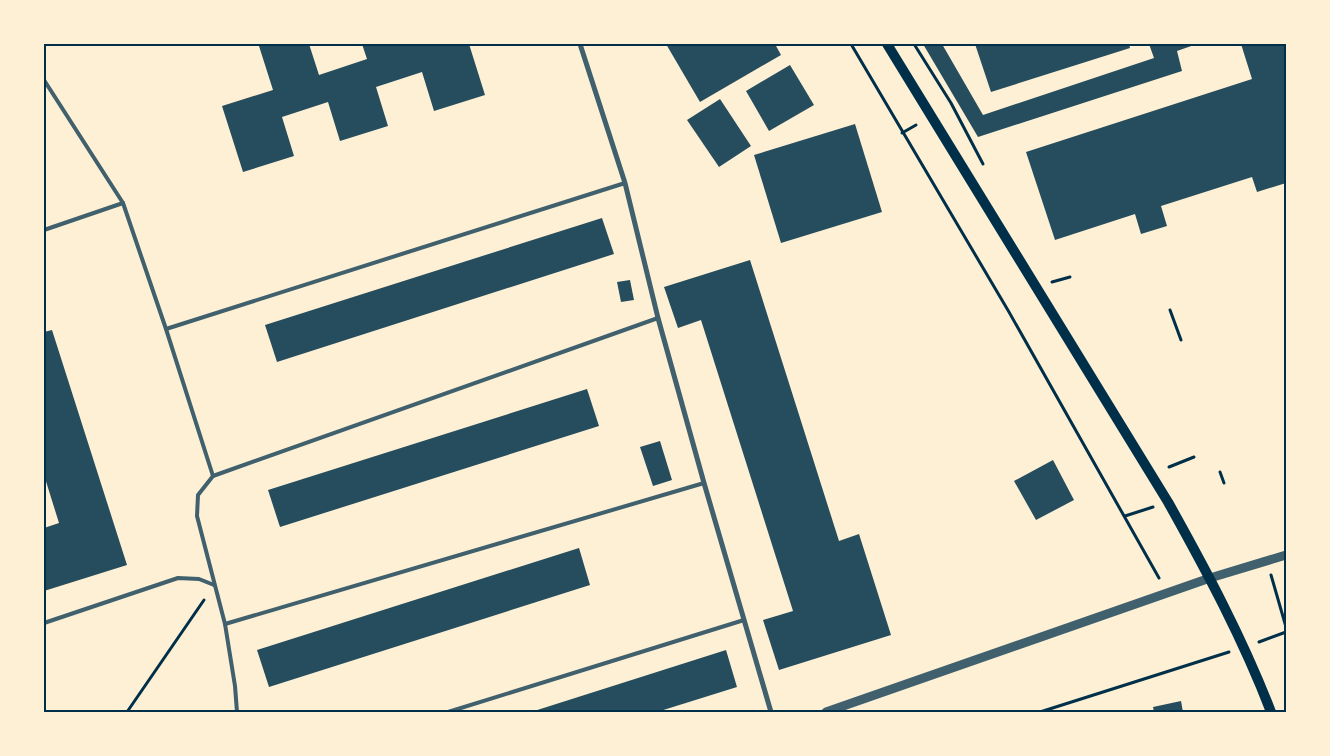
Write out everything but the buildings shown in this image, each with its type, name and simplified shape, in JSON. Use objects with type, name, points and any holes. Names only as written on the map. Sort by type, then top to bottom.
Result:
[{"type":"main road","points":[[887,44],[1168,502],[1210,578],[1244,647],[1271,712]]},
{"type":"street","points":[[580,44],[624,183],[658,318],[771,712]]},
{"type":"street","points":[[826,712],[844,709],[1210,578],[1286,555]]},
{"type":"lane","points":[[44,80],[123,202],[213,476]]},
{"type":"lane","points":[[166,329],[624,183]]},
{"type":"lane","points":[[44,230],[123,202]]},
{"type":"lane","points":[[237,712],[235,686],[225,624],[197,516],[198,495],[213,476],[658,318]]},
{"type":"lane","points":[[225,624],[704,483]]},
{"type":"lane","points":[[44,623],[178,578],[199,579],[214,585]]},
{"type":"lane","points":[[448,712],[744,620]]},
{"type":"path","points":[[851,44],[1018,329],[1125,516],[1167,594]]},
{"type":"path","points":[[914,44],[951,103],[986,170]]},
{"type":"path","points":[[1051,283],[1070,277]]},
{"type":"path","points":[[1170,310],[1181,340]]},
{"type":"path","points":[[1169,468],[1194,457]]},
{"type":"path","points":[[1220,472],[1224,483]]},
{"type":"path","points":[[1267,561],[1286,627]]},
{"type":"path","points":[[127,712],[214,585]]},
{"type":"path","points":[[1040,712],[1286,632]]}]
